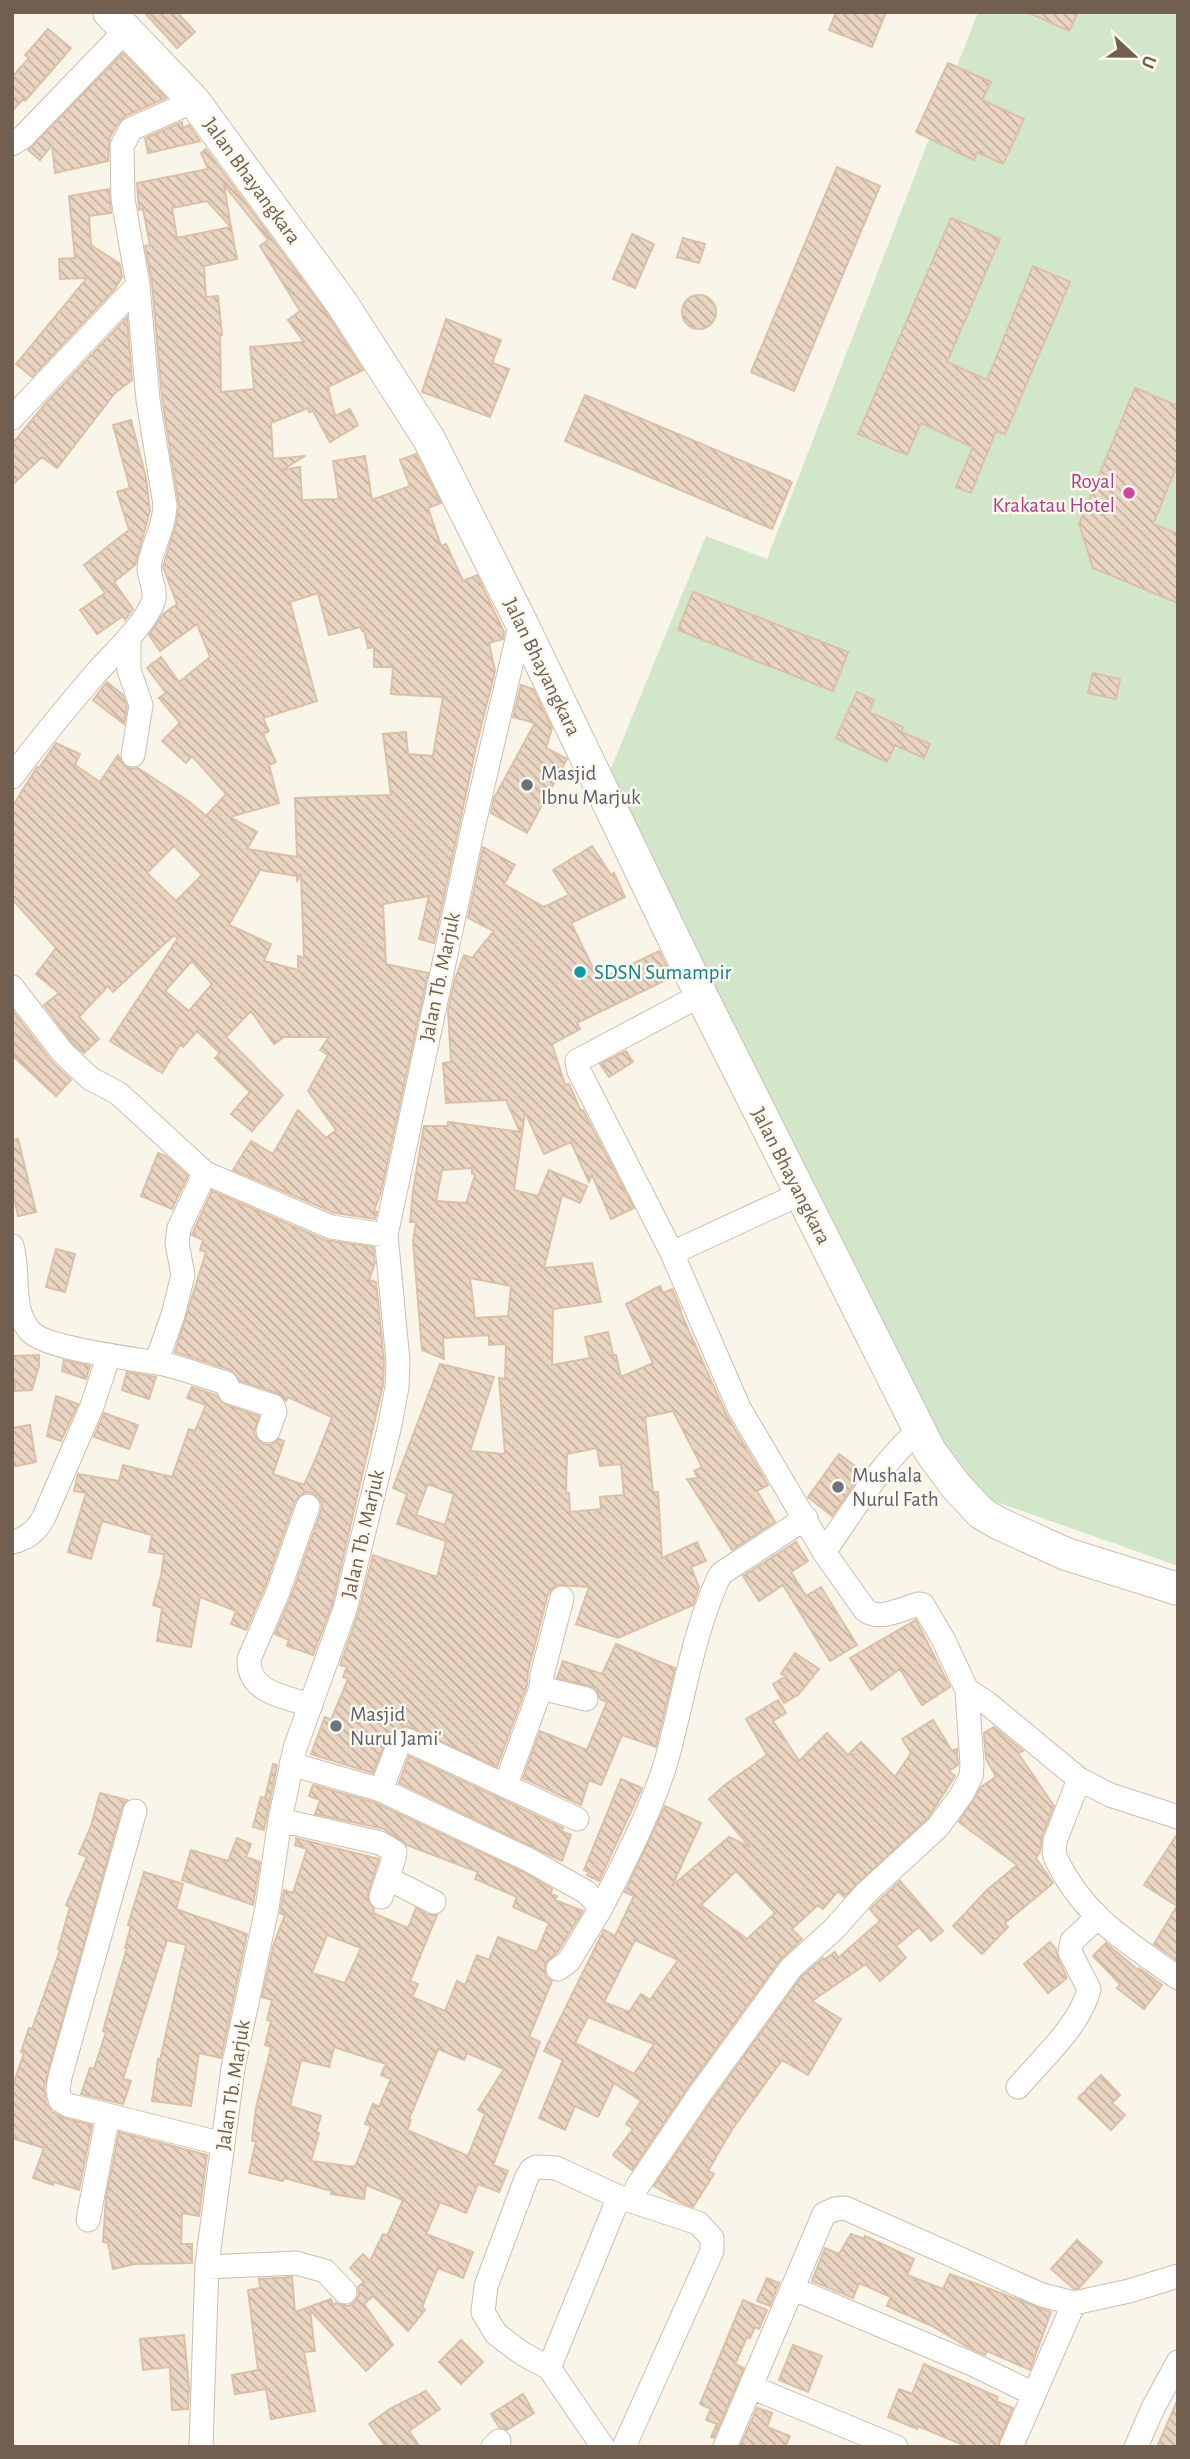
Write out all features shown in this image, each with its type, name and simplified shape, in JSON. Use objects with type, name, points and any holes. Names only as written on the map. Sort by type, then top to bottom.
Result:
[{"type":"street","name":"Jalan Bhayangkara","points":[[113,17],[194,101],[341,302],[429,439],[521,622],[701,995],[930,1451],[955,1485],[981,1513],[1066,1553],[1178,1589]]},
{"type":"street","points":[[12,144],[23,137],[113,17]]},
{"type":"street","points":[[12,777],[46,730],[129,637],[152,605],[155,593],[148,575],[149,564],[164,522],[164,505],[148,400],[138,285],[124,200],[122,146],[131,129],[194,101]]},
{"type":"street","points":[[12,418],[138,285]]},
{"type":"street","name":"Jalan Tb. Marjuk","points":[[201,2447],[207,2267],[233,2068],[267,1908],[279,1820],[291,1764],[345,1609],[397,1387],[398,1361],[386,1235],[469,845],[521,622]]},
{"type":"street","points":[[129,637],[129,670],[141,705],[133,755]]},
{"type":"street","points":[[12,987],[63,1053],[91,1079],[118,1093],[205,1173],[331,1227],[386,1235]]},
{"type":"street","points":[[549,2368],[628,2192],[791,1968],[834,1929],[866,1893],[938,1828],[971,1776],[967,1690],[926,1608],[919,1604],[878,1616],[870,1615],[824,1552],[739,1408],[672,1253],[576,1065],[579,1058],[701,995]]},
{"type":"street","points":[[156,1363],[173,1315],[183,1275],[177,1242],[178,1228],[205,1173]]},
{"type":"street","points":[[672,1253],[800,1194]]},
{"type":"street","points":[[12,1246],[18,1307],[27,1329],[34,1336],[109,1355],[156,1363],[226,1383],[230,1392],[273,1406],[275,1412],[268,1431]]},
{"type":"street","points":[[12,1542],[20,1541],[38,1530],[92,1406],[109,1355]]},
{"type":"street","points":[[824,1552],[884,1465],[919,1430]]},
{"type":"street","points":[[308,1506],[278,1592],[249,1659],[249,1667],[255,1680],[269,1692],[311,1705]]},
{"type":"street","points":[[558,1969],[569,1961],[601,1908],[657,1786],[667,1756],[689,1662],[718,1579],[733,1566],[806,1518]]},
{"type":"street","points":[[506,1784],[541,1688],[562,1598]]},
{"type":"street","points":[[541,1688],[586,1699]]},
{"type":"street","points":[[967,1690],[988,1703],[1079,1779],[1110,1795],[1178,1816]]},
{"type":"street","points":[[381,1790],[398,1743],[407,1740],[577,1819]]},
{"type":"street","points":[[291,1764],[381,1790],[529,1860],[586,1892],[601,1908]]},
{"type":"street","points":[[1079,1779],[1055,1841],[1054,1852],[1059,1864],[1090,1912],[1114,1933],[1178,1978]]},
{"type":"street","points":[[135,1811],[58,2089],[60,2099],[68,2105],[223,2144]]},
{"type":"street","points":[[279,1820],[380,1843],[390,1848],[395,1852],[384,1887],[434,1902]]},
{"type":"street","points":[[1018,2087],[1086,2003],[1089,1989],[1070,1952],[1072,1941],[1097,1918]]},
{"type":"street","points":[[88,2220],[108,2115]]},
{"type":"street","points":[[603,2447],[549,2368],[523,2354],[496,2334],[483,2312],[482,2301],[486,2286],[526,2179],[531,2170],[545,2166],[628,2192],[698,2223],[712,2238],[712,2251],[624,2447]]},
{"type":"street","points":[[725,2447],[824,2214],[835,2209],[845,2208],[1042,2295],[1074,2303],[1129,2291],[1178,2276]]},
{"type":"street","points":[[207,2267],[296,2263],[325,2271],[345,2292]]},
{"type":"street","points":[[792,2288],[972,2364],[1034,2394]]},
{"type":"street","points":[[1011,2447],[1074,2303]]},
{"type":"street","points":[[1136,2447],[1178,2362]]},
{"type":"street","points":[[751,2387],[896,2447]]},
{"type":"green space","points":[[978,12],[1178,12],[1178,1566],[960,1489],[603,788],[706,536],[767,559]]},
{"type":"building","points":[[144,12],[177,12],[195,32],[177,48]]},
{"type":"building","points":[[836,12],[886,12],[872,47],[829,30]]},
{"type":"building","points":[[1027,12],[1078,12],[1069,31]]},
{"type":"building","points":[[48,29],[71,48],[25,101],[23,99],[12,111],[12,77],[29,58],[25,55]]},
{"type":"building","points":[[123,53],[166,98],[125,116],[119,122],[110,137],[108,161],[55,173],[52,145],[40,160],[28,150]]},
{"type":"building","points":[[948,63],[991,82],[982,100],[1024,119],[1003,164],[977,152],[974,160],[916,132]]},
{"type":"building","points":[[182,122],[183,128],[189,125],[200,141],[148,153],[145,138]]},
{"type":"building","points":[[206,149],[326,312],[363,370],[328,387],[335,416],[350,409],[358,425],[330,442],[313,411],[309,412],[308,408],[271,423],[273,459],[305,456],[282,470],[300,467],[302,500],[339,499],[333,461],[365,456],[372,500],[410,486],[400,460],[416,454],[441,503],[428,508],[441,546],[446,544],[463,581],[477,575],[504,632],[503,639],[489,643],[495,671],[434,943],[419,939],[429,896],[383,904],[386,964],[428,973],[381,1192],[374,1211],[377,1212],[375,1219],[335,1213],[233,1170],[251,1141],[273,1154],[298,1110],[326,1138],[336,1130],[308,1091],[328,1055],[320,1050],[329,1037],[284,1037],[274,1044],[251,1011],[226,1037],[283,1095],[252,1131],[231,1114],[250,1092],[215,1058],[220,1053],[197,1031],[183,1047],[180,1045],[162,1073],[110,1041],[178,938],[174,935],[113,992],[108,986],[79,1017],[99,1039],[84,1053],[73,1044],[44,1005],[59,993],[36,974],[56,948],[12,899],[12,807],[56,743],[80,754],[75,765],[100,782],[118,755],[125,766],[138,768],[206,816],[226,794],[192,756],[186,763],[162,741],[180,723],[159,698],[166,693],[147,668],[161,657],[179,682],[210,657],[197,624],[160,651],[149,635],[163,614],[177,604],[163,567],[179,506],[162,398],[152,284],[145,246],[150,245],[143,209],[139,210],[137,183],[208,169],[201,153]],"holes":[[[224,185],[268,240],[260,246],[300,311],[288,320],[304,342],[250,347],[254,389],[221,392],[222,335],[218,296],[206,297],[204,266],[237,259]],[[207,201],[231,227],[177,238],[172,208]],[[318,593],[329,635],[361,627],[368,648],[374,647],[374,667],[393,667],[391,694],[443,697],[433,756],[408,754],[406,732],[383,734],[391,795],[295,798],[297,857],[247,849],[257,832],[230,817],[279,803],[269,765],[276,762],[263,734],[269,731],[263,718],[317,701],[290,602]],[[174,846],[202,875],[176,901],[147,873]],[[260,870],[297,876],[297,882],[301,873],[304,958],[298,956],[298,970],[264,961],[271,944],[229,925]],[[192,961],[212,984],[189,1011],[165,991]]]},
{"type":"building","points":[[837,167],[880,186],[794,391],[751,372]]},
{"type":"building","points":[[109,189],[111,213],[89,216],[91,245],[120,264],[122,277],[114,290],[32,377],[16,364],[87,278],[60,279],[59,259],[75,258],[69,196]]},
{"type":"building","points":[[951,218],[1000,239],[947,362],[987,380],[1033,266],[1070,282],[1005,434],[996,431],[971,493],[956,487],[973,447],[921,423],[907,455],[858,434]]},
{"type":"building","points":[[632,234],[654,244],[635,288],[613,279]]},
{"type":"building","points":[[683,238],[705,244],[699,263],[677,257]]},
{"type":"building","points":[[699,295],[711,300],[716,312],[711,324],[699,329],[687,324],[682,312],[687,300]]},
{"type":"building","points":[[127,317],[132,380],[115,393],[57,468],[42,457],[12,485],[12,444],[46,403]]},
{"type":"building","points":[[446,319],[501,340],[492,363],[509,369],[490,417],[422,392]]},
{"type":"building","name":"Royal Krakatau Hotel","points":[[1135,388],[1178,406],[1178,463],[1153,524],[1178,534],[1178,603],[1093,568],[1079,524]]},
{"type":"building","points":[[585,395],[792,482],[772,529],[565,441]]},
{"type":"building","points":[[131,420],[146,478],[150,511],[135,565],[114,582],[133,609],[125,620],[123,616],[97,634],[80,610],[105,593],[84,565],[129,530],[117,492],[130,488],[113,425]]},
{"type":"building","points":[[693,592],[848,652],[833,691],[678,630]]},
{"type":"building","points":[[1093,673],[1120,679],[1116,699],[1088,693]]},
{"type":"building","points":[[107,682],[123,695],[127,706],[124,724],[93,700]]},
{"type":"building","name":"Masjid Ibnu Marjuk","points":[[521,685],[533,689],[552,728],[546,748],[567,759],[527,833],[491,813],[494,798],[535,723],[513,717]]},
{"type":"building","points":[[857,692],[874,700],[869,712],[903,727],[901,732],[930,744],[924,758],[895,745],[887,762],[836,738]]},
{"type":"building","points":[[592,846],[611,875],[614,873],[625,897],[571,923],[599,980],[659,951],[672,977],[577,1023],[580,1029],[552,1044],[565,1085],[569,1084],[634,1208],[611,1219],[592,1175],[589,1182],[571,1142],[544,1154],[525,1112],[514,1190],[538,1196],[549,1170],[587,1186],[580,1203],[562,1195],[544,1268],[592,1263],[601,1302],[553,1309],[552,1365],[590,1358],[585,1337],[608,1332],[621,1377],[653,1363],[626,1304],[660,1286],[663,1293],[672,1289],[726,1414],[768,1485],[757,1491],[775,1522],[732,1550],[687,1479],[698,1478],[694,1471],[702,1467],[673,1411],[645,1417],[653,1492],[658,1492],[662,1558],[697,1542],[706,1561],[691,1567],[699,1587],[693,1605],[618,1638],[576,1624],[589,1587],[556,1585],[548,1594],[528,1671],[527,1685],[497,1767],[407,1726],[389,1733],[373,1773],[311,1754],[325,1717],[331,1720],[348,1679],[343,1677],[347,1667],[340,1665],[358,1614],[373,1555],[437,1577],[446,1541],[397,1524],[407,1494],[393,1488],[440,1364],[494,1377],[470,1451],[505,1454],[499,1378],[505,1379],[506,1344],[489,1345],[489,1335],[443,1338],[444,1359],[422,1350],[413,1241],[416,1222],[410,1222],[424,1126],[448,1126],[448,1122],[520,1132],[506,1100],[446,1103],[443,1063],[451,1062],[448,1010],[464,955],[472,958],[494,931],[468,918],[483,847],[515,865],[504,884],[544,907],[569,895],[553,870]],"holes":[[[472,1168],[472,1174],[475,1175],[466,1203],[436,1201],[442,1170]],[[470,1278],[511,1286],[508,1316],[475,1318]],[[597,1448],[600,1466],[621,1464],[624,1495],[600,1497],[601,1509],[570,1512],[569,1493],[566,1493],[567,1454]],[[428,1484],[454,1494],[445,1525],[416,1515]]]},
{"type":"building","points":[[12,1010],[52,1062],[71,1080],[56,1096],[12,1055]]},
{"type":"building","points":[[626,1051],[633,1062],[609,1077],[600,1064]]},
{"type":"building","points":[[18,1139],[36,1212],[18,1216],[12,1189],[12,1140]]},
{"type":"building","points":[[158,1153],[166,1156],[188,1176],[172,1209],[141,1196]]},
{"type":"building","points":[[212,1191],[325,1240],[373,1247],[375,1263],[369,1280],[376,1282],[384,1361],[383,1385],[332,1605],[313,1655],[287,1646],[289,1640],[275,1634],[321,1511],[322,1503],[313,1493],[305,1492],[295,1501],[265,1587],[246,1630],[231,1624],[236,1611],[200,1597],[191,1647],[157,1641],[162,1608],[153,1605],[164,1554],[149,1552],[152,1535],[102,1521],[91,1559],[68,1552],[86,1493],[74,1491],[78,1474],[119,1481],[123,1465],[172,1477],[189,1429],[195,1431],[206,1405],[187,1398],[192,1387],[216,1395],[226,1405],[259,1416],[254,1433],[263,1444],[271,1445],[279,1439],[284,1441],[273,1474],[304,1485],[316,1458],[332,1417],[288,1397],[286,1401],[277,1393],[240,1381],[231,1370],[175,1352],[206,1252],[200,1250],[203,1240],[192,1235]]},
{"type":"building","points":[[56,1249],[75,1254],[65,1292],[46,1287]]},
{"type":"building","points":[[39,1355],[39,1366],[32,1390],[15,1391],[12,1356]]},
{"type":"building","points":[[64,1360],[90,1366],[86,1379],[62,1371]]},
{"type":"building","points":[[127,1372],[156,1377],[149,1399],[122,1390]]},
{"type":"building","points":[[56,1396],[78,1404],[61,1441],[47,1436]]},
{"type":"building","points":[[104,1413],[138,1425],[129,1449],[94,1437]]},
{"type":"building","points":[[30,1425],[36,1462],[12,1467],[12,1428]]},
{"type":"building","name":"Mushala Nurul Fath","points":[[839,1454],[863,1472],[832,1516],[808,1497]]},
{"type":"building","points":[[796,1542],[808,1561],[791,1572],[806,1596],[821,1587],[857,1645],[830,1661],[783,1585],[759,1601],[743,1576]]},
{"type":"building","points":[[916,1620],[950,1687],[922,1705],[900,1669],[871,1690],[850,1658]]},
{"type":"building","points":[[616,1644],[675,1668],[656,1747],[622,1735],[601,1785],[589,1780],[581,1805],[523,1778],[540,1731],[587,1750],[607,1702],[600,1699],[596,1689],[590,1686],[557,1678],[563,1661],[602,1674]]},
{"type":"building","points":[[795,1653],[819,1669],[799,1694],[784,1703],[773,1684],[786,1676],[781,1674]]},
{"type":"building","points":[[778,1700],[786,1713],[773,1721],[799,1761],[827,1733],[848,1755],[861,1742],[895,1777],[911,1753],[902,1739],[933,1720],[952,1751],[957,1749],[958,1765],[949,1771],[955,1776],[928,1818],[844,1897],[838,1891],[823,1909],[818,1905],[792,1929],[802,1939],[780,1960],[632,2170],[613,2155],[633,2129],[626,2124],[641,2101],[614,2083],[598,2117],[575,2106],[565,2130],[539,2118],[563,2060],[544,2051],[604,1930],[615,1936],[634,1896],[625,1892],[665,1806],[701,1823],[672,1886],[729,1837],[750,1847],[709,1799],[767,1755],[746,1719]],"holes":[[[736,1871],[775,1913],[747,1939],[701,1905]],[[635,1940],[678,1960],[650,2000],[641,1994],[629,2012],[604,2002]],[[588,2017],[654,2044],[634,2074],[575,2043]]]},
{"type":"building","points":[[994,1727],[1023,1751],[1018,1753],[1054,1806],[1036,1858],[1053,1883],[1005,1923],[1008,1927],[982,1954],[953,1926],[987,1890],[1017,1865],[959,1822],[981,1787],[996,1777],[986,1759],[984,1733]]},
{"type":"building","points":[[409,1756],[563,1828],[561,1831],[571,1835],[562,1861],[399,1783]]},
{"type":"building","points":[[273,1764],[277,1765],[264,1830],[253,1827],[261,1797],[265,1798]]},
{"type":"building","points":[[621,1779],[642,1788],[599,1881],[587,1875],[589,1872],[584,1870]]},
{"type":"building","points":[[313,1785],[376,1803],[523,1872],[552,1889],[551,1894],[557,1896],[555,1900],[583,1911],[558,1951],[545,1964],[546,1977],[552,1981],[529,2037],[540,2042],[493,2165],[508,2171],[499,2192],[478,2184],[466,2213],[440,2202],[426,2234],[473,2252],[463,2278],[438,2268],[422,2307],[425,2310],[408,2331],[373,2296],[364,2304],[393,2345],[366,2371],[310,2310],[315,2351],[304,2352],[315,2411],[271,2419],[266,2389],[235,2394],[232,2375],[258,2370],[248,2290],[260,2288],[259,2279],[292,2277],[295,2312],[331,2299],[333,2305],[336,2303],[348,2306],[354,2303],[359,2295],[358,2287],[364,2282],[350,2268],[363,2254],[370,2261],[383,2234],[387,2236],[403,2200],[366,2185],[364,2199],[331,2194],[332,2191],[284,2178],[283,2181],[249,2173],[256,2141],[252,2141],[256,2108],[271,2047],[265,2045],[271,2021],[267,2020],[272,2000],[262,1997],[274,1943],[285,1915],[280,1913],[284,1890],[293,1893],[307,1849],[295,1845],[295,1838],[379,1859],[368,1893],[373,1913],[408,1928],[416,1908],[428,1915],[437,1915],[410,1981],[418,1984],[412,1997],[445,2011],[457,1981],[465,1985],[477,1955],[489,1960],[498,1937],[537,1952],[549,1923],[513,1907],[517,1897],[475,1879],[478,1872],[407,1845],[384,1829],[315,1814],[320,1800],[309,1796]],"holes":[[[327,1935],[361,1948],[345,1983],[312,1973]],[[334,2047],[386,2064],[381,2075],[391,2079],[379,2107],[373,2104],[365,2124],[371,2126],[355,2167],[311,2161],[321,2116],[290,2106],[301,2060],[329,2067]],[[438,2049],[464,2060],[467,2053],[504,2069],[478,2110],[485,2114],[468,2156],[407,2130],[411,2120],[409,2119]]]},
{"type":"building","points":[[100,1793],[127,1800],[122,1807],[44,2087],[46,2103],[52,2112],[92,2125],[79,2190],[33,2178],[44,2148],[12,2138],[12,2088],[29,2028],[32,2029],[60,1950],[58,1949],[70,1907],[66,1905],[87,1857],[79,1854],[91,1826]]},
{"type":"building","points":[[1178,1833],[1178,1961],[1154,1944],[1177,1906],[1144,1885]]},
{"type":"building","points":[[237,1838],[251,1844],[246,1857],[260,1862],[253,1905],[182,1880],[191,1850],[228,1861]]},
{"type":"building","points":[[144,1872],[183,1884],[176,1909],[247,1934],[221,2058],[199,2053],[191,2106],[152,2101],[158,2059],[160,2060],[186,1945],[167,1940],[123,2079],[131,2081],[123,2104],[81,2094],[90,2068],[94,2069],[106,2032],[103,2031],[127,1948],[131,1926],[128,1925]]},
{"type":"building","points":[[900,1881],[943,1931],[931,1941],[919,1927],[896,1946],[906,1958],[880,1981],[866,1964],[812,2001],[841,2019],[808,2075],[782,2060],[731,2131],[708,2171],[714,2174],[693,2207],[654,2186],[801,1977],[823,1958],[824,1960],[835,1952],[838,1958],[880,1921],[870,1909]]},
{"type":"building","points":[[1050,1942],[1056,1949],[1067,1978],[1048,1993],[1024,1964]]},
{"type":"building","points":[[1106,1943],[1138,1970],[1139,1968],[1162,1985],[1144,2009],[1117,1988],[1120,1984],[1093,1956]]},
{"type":"building","points":[[1101,2075],[1120,2095],[1112,2103],[1125,2115],[1111,2130],[1078,2098]]},
{"type":"building","points":[[119,2132],[207,2155],[199,2216],[182,2213],[181,2244],[192,2244],[192,2263],[135,2264],[113,2269],[108,2243],[103,2242],[106,2198]]},
{"type":"building","points":[[851,2234],[864,2239],[865,2236],[914,2259],[907,2275],[943,2289],[950,2274],[1051,2312],[1030,2370],[987,2351],[985,2355],[932,2326],[887,2306],[891,2297],[859,2283],[853,2298],[812,2281],[825,2248],[839,2254]]},
{"type":"building","points":[[1077,2240],[1102,2262],[1079,2288],[1074,2289],[1051,2269]]},
{"type":"building","points":[[767,2278],[779,2283],[770,2306],[757,2301]]},
{"type":"building","points":[[743,2300],[767,2310],[759,2329],[755,2327],[750,2338],[747,2337],[735,2364],[744,2368],[714,2438],[711,2437],[717,2424],[706,2420],[711,2409],[700,2404]]},
{"type":"building","points":[[184,2335],[189,2387],[188,2409],[172,2410],[170,2367],[143,2370],[140,2339]]},
{"type":"building","points":[[461,2340],[483,2362],[461,2384],[439,2362]]},
{"type":"building","points":[[793,2345],[822,2356],[808,2392],[779,2380]]},
{"type":"building","points":[[924,2364],[998,2397],[996,2401],[1013,2408],[997,2447],[968,2447],[918,2426],[917,2429],[888,2417],[899,2389],[912,2394]]},
{"type":"building","points":[[426,2391],[440,2409],[409,2431],[420,2447],[386,2447],[369,2424],[391,2408]]},
{"type":"building","points":[[523,2394],[534,2413],[507,2430],[499,2427],[491,2414]]},
{"type":"building","points":[[1178,2399],[1178,2447],[1157,2447]]},
{"type":"building","points":[[757,2408],[772,2413],[767,2427],[790,2436],[785,2447],[740,2447]]},
{"type":"place","name":"Royal Krakatau Hotel","points":[[1129,493]]},
{"type":"place","name":"Masjid Ibnu Marjuk","points":[[527,785]]},
{"type":"place","name":"SDSN Sumampir","points":[[580,972]]},
{"type":"place","name":"Mushala Nurul Fath","points":[[838,1487]]},
{"type":"place","name":"Masjid Nurul Jami'","points":[[336,1726]]}]
